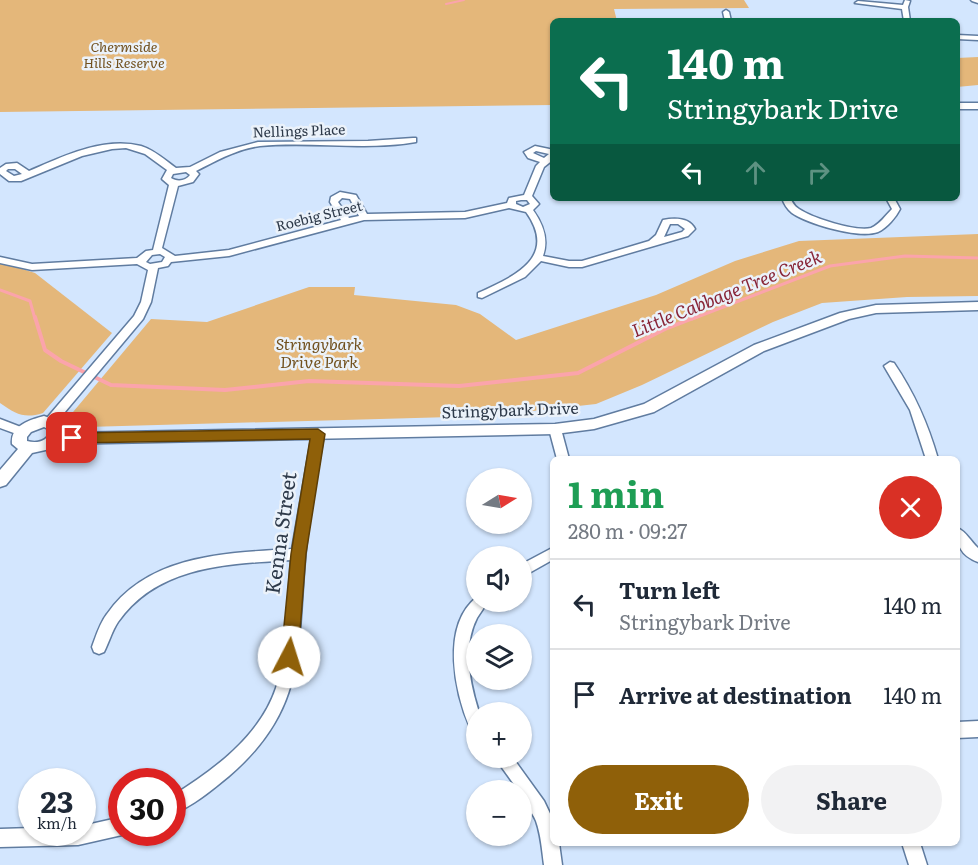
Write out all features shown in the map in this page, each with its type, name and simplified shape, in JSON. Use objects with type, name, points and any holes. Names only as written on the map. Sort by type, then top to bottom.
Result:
[{"type":"street","points":[[858,3],[907,4]]},
{"type":"street","points":[[726,12],[727,18]]},
{"type":"street","points":[[960,37],[978,38]]},
{"type":"street","points":[[960,106],[977,107]]},
{"type":"street","name":"Nellings Place","points":[[174,171],[191,170],[223,154],[258,144],[368,143],[413,140]]},
{"type":"street","points":[[27,174],[93,150],[120,146],[141,149],[174,171]]},
{"type":"street","points":[[544,161],[531,156],[528,152],[536,148],[550,153]]},
{"type":"street","points":[[482,295],[524,274],[539,258],[539,229],[528,209],[534,206],[535,202],[527,197],[544,161],[550,157]]},
{"type":"street","name":"Nellings Place","points":[[174,183],[191,180],[195,176],[191,170]]},
{"type":"street","points":[[157,251],[174,183],[166,179],[167,174],[174,171]]},
{"type":"street","points":[[345,220],[334,202],[335,197],[340,195],[353,198],[364,217]]},
{"type":"street","name":"Roebig Street","points":[[511,205],[510,201],[514,198],[527,197]]},
{"type":"street","points":[[788,201],[790,206],[800,213],[855,231],[866,232],[874,231],[895,211],[897,208],[892,201]]},
{"type":"street","name":"Roebig Street","points":[[153,268],[162,266],[170,259],[236,251],[345,220],[364,217],[465,215],[511,205],[528,209]]},
{"type":"street","points":[[539,258],[582,264],[653,243]]},
{"type":"street","points":[[0,260],[32,267],[140,261],[146,255],[157,251],[166,252],[170,259]]},
{"type":"street","points":[[50,422],[139,317],[148,295],[153,268],[145,267],[140,261]]},
{"type":"street","name":"Stringybark Drive","points":[[28,448],[39,447],[54,439],[555,429],[594,424],[649,408],[759,348],[845,316],[876,309],[978,306]]},
{"type":"street","points":[[890,366],[922,420],[931,456]]},
{"type":"street","points":[[0,481],[28,448],[20,444],[19,436],[31,425],[50,422],[55,424],[59,430],[54,439]]},
{"type":"street","points":[[0,423],[22,432]]},
{"type":"street","points":[[555,429],[562,456]]},
{"type":"street","name":"Kenna Street","points":[[186,797],[226,767],[257,735],[276,705],[289,657],[299,554],[318,434]]},
{"type":"street","points":[[960,537],[978,556]]},
{"type":"street","points":[[99,646],[112,619],[125,602],[156,578],[174,569],[208,560],[299,554]]},
{"type":"street","points":[[532,565],[550,554]]},
{"type":"street","points":[[466,702],[461,661],[467,622],[474,612]]},
{"type":"street","points":[[960,730],[978,729]]},
{"type":"street","points":[[511,768],[531,794],[542,814],[550,837]]},
{"type":"street","points":[[0,838],[78,836],[108,829]]},
{"type":"street","points":[[551,846],[553,865]]},
{"type":"street","points":[[911,846],[918,865]]},
{"type":"green space","name":"Chermside Hills Reserve","points":[[0,0],[744,0],[749,8],[614,9],[616,18],[550,18],[550,105],[0,112]]},
{"type":"green space","points":[[978,57],[978,85],[960,87],[960,58]]},
{"type":"green space","name":"Stringybark Drive Park","points":[[978,234],[978,296],[907,297],[822,303],[773,322],[642,385],[596,404],[487,416],[86,427],[68,418],[151,319],[207,322],[309,287],[355,287],[354,295],[456,305],[480,314],[516,340],[656,295],[735,261],[799,241]]},
{"type":"green space","points":[[0,262],[35,273],[112,333],[43,413],[36,415],[20,414],[0,403]]},
{"type":"waterway","points":[[446,4],[464,0]]},
{"type":"waterway","name":"Little Cabbage Tree Creek","points":[[692,319],[830,266],[905,256],[978,258]]},
{"type":"waterway","name":"Little Cabbage Tree Creek","points":[[0,290],[30,301],[35,319]]},
{"type":"waterway","name":"Little Cabbage Tree Creek","points":[[35,317],[45,350],[61,361],[111,385],[225,390],[309,381],[459,386],[578,373],[665,329],[696,317]]},
{"type":"route","points":[[72,438],[318,434],[299,554],[289,657]]}]
